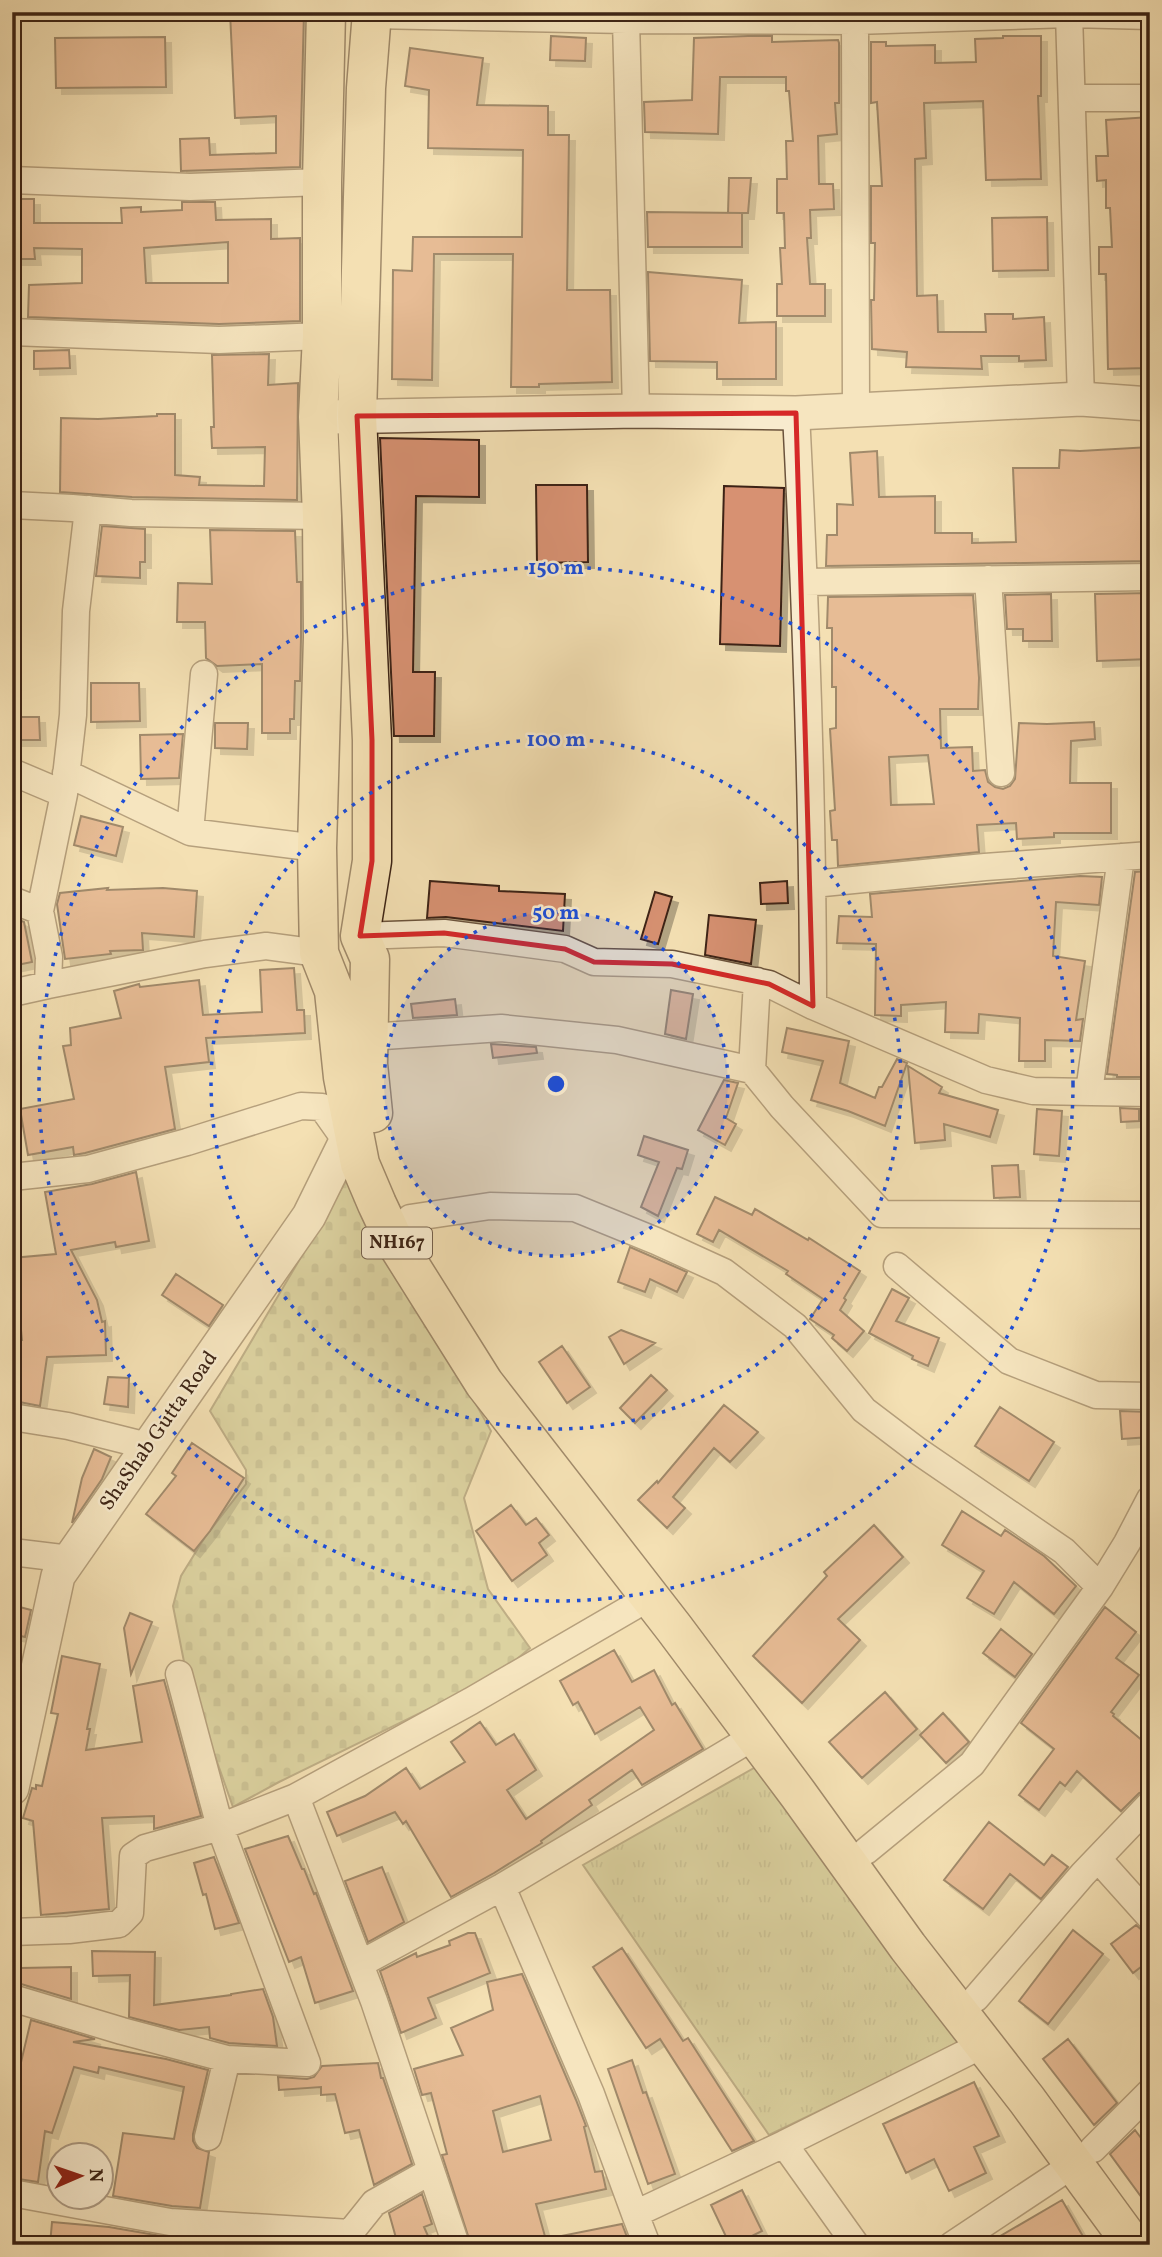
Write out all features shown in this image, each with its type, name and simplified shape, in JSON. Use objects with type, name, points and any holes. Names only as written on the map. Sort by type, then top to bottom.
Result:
[{"type":"highway","name":"NH167","points":[[326,12],[321,182],[322,336],[317,417],[322,516],[323,637],[317,848],[319,954],[334,991],[343,1077],[357,1125],[360,1164],[394,1238],[484,1383],[650,1597],[908,1947],[984,2044],[1084,2157],[1150,2226]]},
{"type":"highway","name":"NH167","points":[[357,1125],[368,1064],[369,1037],[370,960],[360,936],[372,861],[372,740],[357,416],[366,88],[371,14]]},
{"type":"highway","name":"NH167","points":[[357,1125],[376,1135],[384,1162],[410,1218],[477,1329],[620,1522],[777,1726],[976,1998],[1084,2157],[1133,2245]]},
{"type":"street","points":[[1069,13],[1081,399]]},
{"type":"street","points":[[371,14],[626,20],[855,21],[1069,13],[1150,16]]},
{"type":"street","points":[[626,20],[636,411]]},
{"type":"street","points":[[855,21],[856,410]]},
{"type":"street","points":[[1072,98],[1150,98]]},
{"type":"street","points":[[12,180],[190,187],[321,182]]},
{"type":"street","points":[[12,332],[219,340],[322,336]]},
{"type":"street","points":[[317,417],[636,411],[796,413],[1081,399],[1150,404]]},
{"type":"street","points":[[796,413],[813,884],[813,1006]]},
{"type":"street","points":[[12,505],[170,514],[322,516]]},
{"type":"street","points":[[48,985],[49,957],[40,911],[65,783],[73,715],[76,611],[88,509]]},
{"type":"street","points":[[804,582],[1150,578]]},
{"type":"street","points":[[988,579],[1000,774]]},
{"type":"street","points":[[190,832],[204,674]]},
{"type":"street","points":[[12,772],[65,783],[190,832],[317,848]]},
{"type":"street","points":[[813,884],[985,867],[1150,856]]},
{"type":"street","points":[[1089,1092],[1121,858]]},
{"type":"street","points":[[12,900],[40,911]]},
{"type":"street","points":[[360,936],[444,933],[565,949],[594,962],[673,964],[769,984],[813,1006],[986,1080],[1033,1091],[1150,1093]]},
{"type":"street","points":[[12,993],[205,954],[266,946],[319,954]]},
{"type":"street","points":[[752,1070],[757,981]]},
{"type":"street","points":[[369,1037],[501,1028],[618,1040],[752,1070],[782,1107],[882,1214],[1150,1215]]},
{"type":"street","points":[[12,1177],[88,1169],[187,1142],[301,1106],[322,1108],[357,1125]]},
{"type":"street","name":"ShaShab Gutta Road","points":[[12,1788],[58,1576],[309,1216],[357,1125]]},
{"type":"street","points":[[410,1218],[491,1206],[575,1208],[724,1272],[795,1326],[864,1410],[918,1451],[1064,1551],[1100,1587]]},
{"type":"street","points":[[898,1266],[1009,1361],[1096,1395],[1150,1396]]},
{"type":"street","points":[[12,1417],[68,1426],[148,1446]]},
{"type":"street","points":[[866,1851],[972,1764],[1100,1587],[1150,1499]]},
{"type":"street","points":[[12,1552],[70,1559]]},
{"type":"street","points":[[12,1932],[69,1930],[119,1924],[130,1913],[133,1857],[145,1848],[220,1827],[296,1797],[471,1701],[650,1597]]},
{"type":"street","points":[[12,1998],[227,2059],[307,2063],[220,1827],[179,1674]]},
{"type":"street","points":[[360,1964],[502,1887],[755,1736]]},
{"type":"street","points":[[296,1797],[360,1964],[456,2245]]},
{"type":"street","points":[[976,1998],[1150,1804]]},
{"type":"street","points":[[1098,1859],[1150,1917]]},
{"type":"street","points":[[502,1887],[591,2094],[647,2245]]},
{"type":"street","points":[[635,2214],[784,2144],[984,2044]]},
{"type":"street","points":[[208,2137],[227,2059]]},
{"type":"street","points":[[952,2245],[1084,2157],[1150,2092]]},
{"type":"street","points":[[784,2144],[856,2245]]},
{"type":"street","points":[[12,2193],[170,2222],[350,2233],[374,2203],[431,2171]]},
{"type":"highlighted area","points":[[796,413],[813,1006],[769,984],[672,964],[594,962],[565,949],[444,933],[360,936],[372,861],[372,740],[357,416]]},
{"type":"green space","points":[[349,1176],[491,1431],[464,1498],[488,1589],[530,1648],[498,1675],[233,1807],[187,1677],[173,1606],[181,1576],[205,1537],[246,1484],[246,1470],[210,1411]]},
{"type":"green space","points":[[761,1764],[963,2042],[769,2135],[583,1865]]},
{"type":"building","points":[[230,12],[304,12],[300,167],[181,171],[180,139],[209,138],[210,155],[276,153],[276,116],[235,118]]},
{"type":"building","points":[[551,36],[586,38],[585,61],[550,60]]},
{"type":"building","points":[[772,36],[772,42],[838,40],[839,43],[839,103],[835,103],[837,134],[818,136],[819,184],[833,184],[834,209],[810,210],[811,238],[807,238],[810,284],[825,284],[825,316],[777,316],[777,284],[782,284],[780,248],[785,248],[784,213],[777,213],[777,179],[787,179],[786,141],[793,141],[786,77],[720,77],[718,134],[645,132],[644,102],[692,100],[694,38]]},
{"type":"building","points":[[1041,36],[1041,96],[1038,96],[1041,179],[986,180],[983,101],[924,103],[926,158],[915,159],[917,296],[937,295],[938,332],[986,332],[985,314],[1013,314],[1013,319],[1044,317],[1046,360],[1019,361],[1019,356],[981,356],[982,369],[906,367],[907,352],[872,349],[871,300],[874,300],[875,243],[871,243],[871,186],[882,186],[877,102],[871,103],[871,42],[886,42],[886,46],[935,45],[935,63],[976,62],[975,39]]},
{"type":"building","points":[[165,37],[166,87],[56,88],[55,38]]},
{"type":"building","points":[[410,48],[483,58],[477,105],[548,106],[548,135],[569,135],[567,290],[610,290],[612,382],[511,387],[513,254],[434,254],[432,380],[392,379],[393,270],[412,271],[413,237],[522,237],[523,150],[428,148],[429,90],[405,86]]},
{"type":"building","points":[[1150,117],[1150,273],[1146,273],[1147,368],[1108,369],[1106,274],[1099,274],[1099,247],[1112,247],[1110,208],[1106,208],[1106,180],[1097,181],[1096,156],[1108,156],[1106,120]]},
{"type":"building","points":[[729,178],[751,178],[748,213],[728,213]]},
{"type":"building","points":[[12,199],[34,199],[34,223],[122,223],[121,208],[141,207],[141,212],[182,210],[182,202],[215,202],[216,220],[271,219],[271,239],[300,238],[300,321],[219,324],[28,317],[29,285],[82,283],[82,249],[34,248],[35,259],[12,259]],"holes":[[[228,242],[228,283],[146,283],[144,248]]]},
{"type":"building","points":[[647,212],[742,213],[742,247],[648,247]]},
{"type":"building","points":[[1047,217],[1048,270],[993,271],[992,218]]},
{"type":"building","points":[[648,272],[742,280],[739,323],[776,322],[776,379],[717,379],[717,362],[650,361]]},
{"type":"building","points":[[69,350],[70,368],[34,369],[34,351]]},
{"type":"building","points":[[269,354],[268,385],[298,383],[297,500],[132,497],[60,492],[61,418],[98,419],[157,414],[175,414],[175,475],[200,477],[199,485],[264,486],[265,447],[212,448],[212,355]]},
{"type":"building","points":[[380,438],[479,440],[479,497],[416,496],[413,672],[435,672],[434,736],[394,736]]},
{"type":"building","points":[[1150,447],[1150,561],[826,566],[827,535],[837,535],[837,504],[853,505],[850,453],[877,451],[879,497],[935,496],[935,533],[972,533],[972,543],[1016,542],[1013,468],[1059,468],[1060,450]]},
{"type":"building","points":[[536,485],[587,485],[588,562],[537,563]]},
{"type":"building","points":[[724,486],[784,488],[780,646],[720,644]]},
{"type":"building","points":[[102,526],[145,529],[145,562],[140,562],[140,578],[96,576]]},
{"type":"building","points":[[210,530],[295,531],[297,582],[301,582],[300,681],[295,681],[294,719],[290,719],[290,733],[262,733],[262,664],[217,666],[206,658],[205,622],[177,622],[178,583],[212,584]]},
{"type":"building","points":[[1150,593],[1150,659],[1097,661],[1095,594]]},
{"type":"building","points":[[1051,594],[1052,641],[1023,641],[1023,629],[1007,629],[1005,595]]},
{"type":"building","points":[[973,595],[979,678],[978,709],[940,709],[941,748],[972,747],[973,771],[985,770],[988,782],[1003,789],[1010,786],[1015,779],[1019,723],[1094,722],[1095,739],[1071,741],[1070,783],[1111,783],[1111,833],[1054,833],[1054,837],[1017,839],[1016,823],[977,825],[979,852],[838,866],[837,840],[832,840],[830,811],[835,810],[830,729],[836,728],[836,687],[832,687],[832,628],[827,628],[828,597]],"holes":[[[928,755],[934,804],[891,805],[889,757]]]},
{"type":"building","points":[[91,683],[139,683],[140,721],[91,722]]},
{"type":"building","points":[[12,717],[39,717],[40,740],[12,740]]},
{"type":"building","points":[[215,723],[248,723],[247,749],[215,748]]},
{"type":"building","points":[[183,734],[179,778],[141,779],[140,735]]},
{"type":"building","points":[[81,816],[123,827],[116,856],[74,845]]},
{"type":"building","points":[[1147,871],[1150,918],[1150,1077],[1117,1077],[1107,1074],[1135,872]]},
{"type":"building","points":[[1080,876],[1102,877],[1099,905],[1056,902],[1053,956],[1085,961],[1076,1020],[1083,1019],[1080,1041],[1045,1040],[1045,1061],[1019,1061],[1020,1018],[979,1014],[978,1033],[945,1032],[946,1002],[901,1005],[901,1016],[875,1015],[876,944],[837,943],[839,916],[872,917],[870,894]]},
{"type":"building","points":[[430,881],[499,886],[499,891],[565,894],[563,931],[446,917],[427,918]]},
{"type":"building","points":[[787,881],[788,903],[761,904],[760,883]]},
{"type":"building","points":[[108,888],[107,890],[163,888],[197,891],[194,937],[142,933],[143,950],[110,951],[111,954],[65,959],[57,904],[60,893]]},
{"type":"building","points":[[655,892],[672,897],[658,944],[641,939]]},
{"type":"building","points":[[709,915],[756,920],[751,964],[705,955]]},
{"type":"building","points":[[12,917],[24,922],[32,962],[12,966]]},
{"type":"building","points":[[294,968],[297,1010],[304,1010],[305,1033],[206,1038],[209,1062],[165,1067],[175,1129],[74,1155],[73,1147],[28,1155],[20,1109],[74,1099],[63,1046],[71,1045],[70,1028],[121,1018],[114,991],[139,984],[140,987],[199,980],[203,1015],[262,1012],[260,970]]},
{"type":"building","points":[[671,990],[693,994],[686,1039],[665,1034]]},
{"type":"building","points":[[455,999],[457,1015],[413,1018],[411,1004]]},
{"type":"building","points":[[787,1028],[849,1041],[840,1083],[875,1098],[897,1059],[907,1063],[885,1126],[811,1100],[823,1061],[782,1052]]},
{"type":"building","points":[[491,1044],[536,1047],[537,1053],[493,1058]]},
{"type":"building","points":[[908,1066],[942,1087],[939,1093],[998,1110],[990,1137],[944,1124],[945,1140],[915,1143]]},
{"type":"building","points":[[724,1080],[738,1083],[726,1118],[736,1124],[725,1145],[698,1130]]},
{"type":"building","points":[[1120,1108],[1139,1109],[1139,1121],[1121,1122]]},
{"type":"building","points":[[1037,1109],[1062,1111],[1059,1156],[1034,1154]]},
{"type":"building","points":[[644,1136],[688,1150],[682,1169],[677,1168],[658,1216],[641,1207],[659,1162],[638,1155]]},
{"type":"building","points":[[1018,1165],[1020,1197],[994,1198],[992,1166]]},
{"type":"building","points":[[136,1172],[149,1241],[116,1247],[115,1242],[71,1250],[97,1300],[102,1322],[105,1321],[106,1355],[47,1357],[40,1406],[14,1401],[18,1367],[12,1367],[12,1339],[22,1340],[16,1278],[12,1279],[12,1258],[56,1254],[45,1192],[92,1184]]},
{"type":"building","points":[[715,1197],[752,1215],[755,1209],[808,1240],[809,1238],[860,1271],[840,1310],[864,1331],[847,1351],[832,1338],[834,1335],[810,1319],[823,1299],[786,1274],[788,1271],[719,1230],[713,1242],[697,1234]]},
{"type":"building","points":[[630,1247],[687,1272],[677,1292],[650,1279],[645,1292],[618,1282]]},
{"type":"building","points":[[176,1274],[223,1305],[209,1326],[162,1295]]},
{"type":"building","points":[[892,1289],[909,1298],[896,1321],[939,1338],[928,1366],[869,1333]]},
{"type":"building","points":[[621,1330],[655,1343],[624,1364],[609,1337]]},
{"type":"building","points":[[562,1346],[590,1387],[567,1403],[539,1362]]},
{"type":"building","points":[[651,1375],[667,1390],[635,1423],[620,1408]]},
{"type":"building","points":[[108,1377],[129,1378],[128,1407],[104,1404]]},
{"type":"building","points":[[724,1405],[758,1432],[730,1462],[714,1448],[673,1497],[685,1508],[667,1528],[638,1500],[657,1481],[658,1483]]},
{"type":"building","points":[[1000,1407],[1054,1442],[1029,1481],[975,1446]]},
{"type":"building","points":[[1120,1411],[1150,1412],[1150,1437],[1122,1439]]},
{"type":"building","points":[[192,1443],[244,1478],[194,1551],[146,1514],[176,1476],[172,1473]]},
{"type":"building","points":[[94,1449],[111,1457],[102,1479],[72,1523],[82,1478]]},
{"type":"building","points":[[511,1505],[526,1525],[536,1518],[549,1535],[539,1543],[547,1555],[512,1581],[476,1531]]},
{"type":"building","points":[[962,1511],[1001,1536],[1005,1530],[1044,1556],[1076,1586],[1054,1614],[1014,1582],[994,1614],[967,1598],[984,1571],[942,1545]]},
{"type":"building","points":[[874,1525],[903,1557],[838,1619],[860,1640],[802,1703],[753,1656],[827,1576],[824,1572]]},
{"type":"building","points":[[12,1605],[31,1610],[25,1637],[12,1634]]},
{"type":"building","points":[[1105,1607],[1136,1632],[1116,1658],[1139,1675],[1111,1712],[1150,1747],[1150,1789],[1139,1793],[1121,1811],[1077,1771],[1065,1786],[1060,1782],[1039,1810],[1019,1795],[1054,1749],[1021,1723]]},
{"type":"building","points":[[130,1613],[152,1622],[131,1674],[124,1628]]},
{"type":"building","points":[[1001,1629],[1032,1654],[1015,1677],[983,1653]]},
{"type":"building","points":[[614,1650],[632,1682],[654,1670],[672,1705],[675,1703],[703,1749],[642,1785],[632,1770],[589,1800],[592,1805],[541,1841],[542,1843],[451,1897],[406,1821],[403,1824],[395,1812],[337,1836],[327,1812],[365,1796],[406,1768],[420,1789],[465,1762],[451,1742],[480,1722],[496,1745],[514,1734],[536,1770],[507,1790],[526,1819],[654,1730],[640,1707],[595,1734],[578,1702],[573,1705],[560,1681]]},
{"type":"building","points":[[62,1656],[100,1664],[87,1729],[90,1729],[86,1750],[142,1742],[133,1686],[164,1680],[201,1816],[154,1829],[154,1816],[102,1818],[109,1909],[41,1915],[33,1821],[23,1818],[32,1788],[36,1789],[36,1785],[42,1786],[58,1714],[51,1713]]},
{"type":"building","points":[[885,1692],[917,1729],[862,1778],[829,1742]]},
{"type":"building","points":[[943,1713],[969,1742],[946,1763],[920,1735]]},
{"type":"building","points":[[989,1822],[1044,1865],[1052,1855],[1068,1867],[1041,1899],[1010,1874],[983,1909],[944,1880]]},
{"type":"building","points":[[288,1836],[314,1894],[316,1893],[353,1991],[315,2003],[301,1957],[289,1962],[245,1849]]},
{"type":"building","points":[[214,1857],[239,1923],[215,1929],[194,1863]]},
{"type":"building","points":[[382,1867],[404,1922],[368,1942],[345,1881]]},
{"type":"building","points":[[1136,1925],[1144,1932],[1150,1932],[1150,1960],[1133,1973],[1111,1944]]},
{"type":"building","points":[[1073,1930],[1103,1954],[1048,2024],[1019,2001]]},
{"type":"building","points":[[475,1933],[490,1973],[428,1998],[436,2018],[401,2033],[380,1971],[416,1953],[417,1957],[450,1945],[449,1941]]},
{"type":"building","points":[[622,1948],[683,2041],[688,2038],[754,2141],[732,2151],[660,2039],[646,2048],[593,1967]]},
{"type":"building","points":[[92,1951],[155,1952],[154,2005],[263,1989],[273,2017],[277,2046],[229,2043],[210,2038],[209,2027],[179,2030],[129,2017],[130,1975],[93,1976]]},
{"type":"building","points":[[71,1967],[71,1999],[21,1984],[21,1968]]},
{"type":"building","points":[[522,1974],[576,2100],[586,2126],[584,2127],[595,2172],[602,2171],[606,2189],[536,2204],[546,2240],[530,2245],[471,2245],[442,2155],[447,2154],[431,2093],[422,2095],[414,2069],[463,2055],[451,2028],[493,2010],[487,1982]],"holes":[[[540,2096],[551,2140],[503,2152],[493,2111]]]},
{"type":"building","points":[[31,2020],[95,2039],[73,2042],[166,2059],[208,2070],[193,2134],[197,2148],[209,2152],[200,2208],[116,2197],[116,2177],[123,2133],[174,2139],[184,2087],[99,2067],[98,2073],[74,2067],[52,2133],[45,2131],[38,2182],[12,2178],[12,2073],[18,2075]]},
{"type":"building","points":[[1068,2039],[1117,2103],[1094,2125],[1043,2059]]},
{"type":"building","points":[[632,2060],[675,2174],[648,2184],[608,2069]]},
{"type":"building","points":[[378,2063],[412,2164],[374,2185],[359,2130],[345,2133],[335,2094],[321,2095],[321,2087],[279,2090],[278,2077],[307,2079],[314,2077],[322,2066]]},
{"type":"building","points":[[974,2082],[999,2136],[974,2147],[986,2173],[949,2191],[934,2159],[906,2173],[883,2124]]},
{"type":"building","points":[[1135,2130],[1150,2150],[1150,2209],[1110,2154]]},
{"type":"building","points":[[742,2190],[762,2231],[730,2245],[711,2205]]},
{"type":"building","points":[[422,2194],[432,2224],[424,2227],[432,2245],[398,2245],[389,2213]]},
{"type":"building","points":[[1062,2200],[1088,2245],[985,2245]]},
{"type":"building","points":[[52,2222],[196,2239],[195,2245],[50,2245]]},
{"type":"building","points":[[622,2224],[630,2245],[561,2245],[561,2236]]}]
